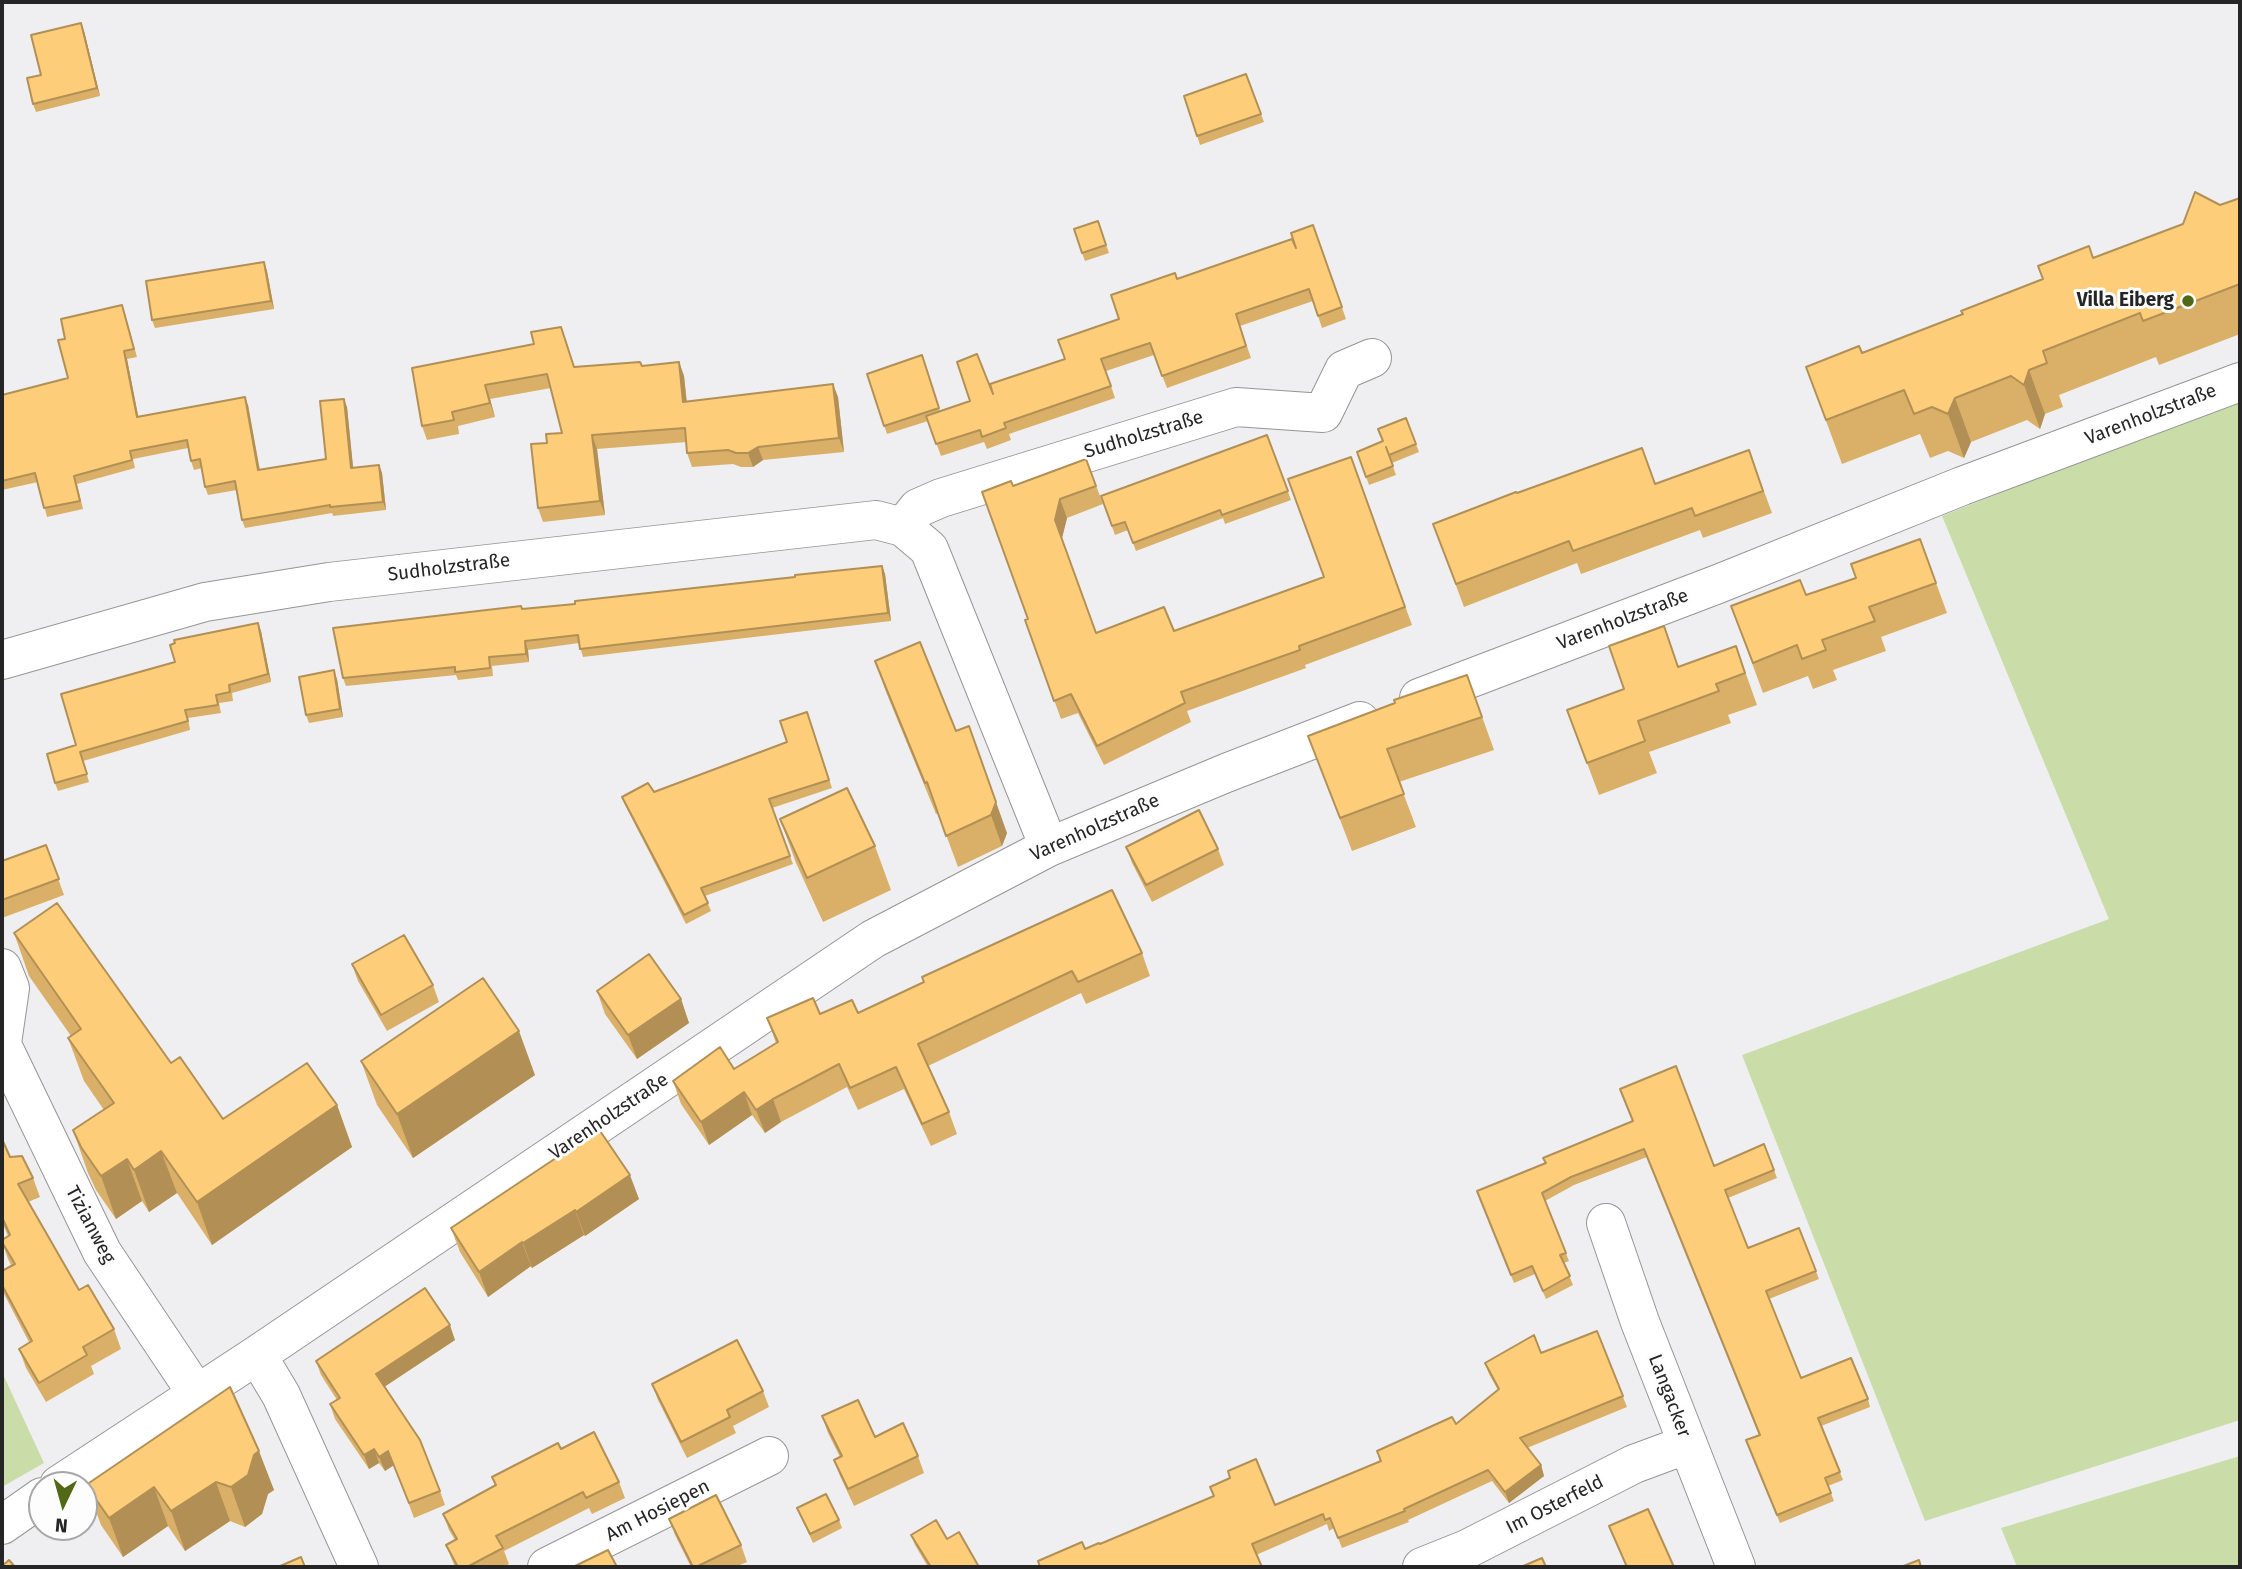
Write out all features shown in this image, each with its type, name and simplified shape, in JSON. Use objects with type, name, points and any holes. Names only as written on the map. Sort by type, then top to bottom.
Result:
[{"type":"street","name":"Sudholzstraße","points":[[2,660],[205,602],[330,582],[876,520],[903,527],[918,508],[941,498],[1236,407],[1323,413],[1344,370],[1372,358]]},
{"type":"street","name":"Varenholzstraße","points":[[80,1471],[257,1355],[827,969],[881,935],[1049,847],[1226,772],[1718,584],[1962,486],[2240,382]]},
{"type":"street","points":[[903,527],[929,549],[1049,847]]},
{"type":"street","name":"Tizianweg","points":[[2,968],[10,988],[2,1044],[102,1252],[197,1394]]},
{"type":"street","name":"Langacker","points":[[1606,1223],[1640,1322],[1736,1567]]},
{"type":"street","points":[[257,1355],[281,1395],[359,1567]]},
{"type":"street","name":"Im Osterfeld","points":[[1422,1567],[1492,1537],[1634,1464],[1688,1444]]},
{"type":"street","name":"Am Hosiepen","points":[[547,1567],[769,1456]]},
{"type":"street","points":[[2,1525],[28,1507]]},
{"type":"green space","points":[[2240,398],[2240,1420],[1925,1521],[1742,1055],[2109,919],[1942,516]]},
{"type":"green space","points":[[2,1372],[44,1463],[2,1487]]},
{"type":"green space","points":[[2240,1456],[2240,1567],[2017,1567],[2001,1528]]},
{"type":"building","points":[[81,23],[97,88],[33,104],[27,78],[41,75],[31,35]]},
{"type":"building","points":[[1246,74],[1261,114],[1197,136],[1184,96]]},
{"type":"building","points":[[2195,192],[2220,205],[2240,198],[2240,284],[2143,321],[2140,313],[2043,351],[2047,363],[2029,370],[2024,385],[2011,376],[1955,398],[1948,414],[1932,407],[1914,414],[1904,390],[1826,420],[1806,367],[1859,346],[1862,353],[1963,314],[1961,311],[2043,279],[2038,266],[2089,246],[2093,258],[2183,224]]},
{"type":"building","points":[[1098,221],[1106,245],[1082,253],[1074,229]]},
{"type":"building","points":[[1313,225],[1342,307],[1318,316],[1309,289],[1236,314],[1246,346],[1162,376],[1150,343],[1101,359],[1111,386],[1004,423],[1006,428],[982,437],[980,430],[936,444],[926,416],[970,401],[957,362],[977,354],[993,394],[990,384],[1065,359],[1058,340],[1119,319],[1111,295],[1175,273],[1177,279],[1292,239],[1296,248],[1291,233]]},
{"type":"building","points":[[264,262],[271,301],[152,320],[146,281]]},
{"type":"building","points":[[122,305],[134,349],[124,351],[137,417],[245,397],[258,470],[326,459],[320,401],[344,399],[351,468],[379,465],[383,502],[330,505],[242,520],[235,481],[205,487],[200,459],[191,461],[187,440],[130,451],[132,460],[74,476],[80,501],[44,508],[35,473],[2,481],[2,395],[68,378],[58,340],[65,339],[61,319]]},
{"type":"building","points":[[561,327],[574,367],[640,362],[642,366],[679,362],[683,402],[833,384],[839,438],[758,447],[748,453],[728,450],[687,453],[685,428],[592,435],[600,501],[538,508],[531,444],[547,443],[546,434],[562,433],[547,374],[485,385],[490,403],[452,412],[454,420],[422,426],[412,368],[534,344],[531,332]]},
{"type":"building","points":[[922,355],[939,408],[884,426],[867,374]]},
{"type":"building","points":[[1406,418],[1416,444],[1389,455],[1386,447],[1393,466],[1366,477],[1357,452],[1383,441],[1378,429]]},
{"type":"building","points":[[1267,435],[1288,491],[1222,515],[1220,510],[1133,543],[1125,522],[1112,526],[1101,496]]},
{"type":"building","points":[[1642,448],[1655,484],[1749,450],[1763,491],[1695,516],[1692,508],[1573,551],[1569,541],[1456,584],[1433,524]]},
{"type":"building","points":[[1351,457],[1405,607],[1299,646],[1300,650],[1181,692],[1185,703],[1097,746],[1071,694],[1054,701],[1025,620],[1028,619],[982,492],[1011,481],[1013,486],[1086,459],[1096,486],[1060,499],[1055,520],[1096,633],[1164,607],[1174,631],[1324,577],[1288,479]]},
{"type":"building","points":[[1920,539],[1936,583],[1869,607],[1875,621],[1822,640],[1826,650],[1802,659],[1797,645],[1753,663],[1731,606],[1800,580],[1806,595],[1856,578],[1851,564]]},
{"type":"building","points":[[882,566],[888,613],[580,649],[578,635],[525,641],[526,654],[489,657],[490,668],[455,672],[455,667],[343,678],[333,628],[521,606],[522,609],[575,604],[575,601]]},
{"type":"building","points":[[258,623],[268,674],[229,685],[230,692],[216,695],[218,705],[185,710],[188,721],[80,752],[87,774],[55,783],[47,754],[76,745],[61,694],[175,662],[170,645],[175,643],[174,640]]},
{"type":"building","points":[[1664,626],[1678,667],[1736,646],[1745,673],[1716,684],[1719,691],[1638,721],[1645,741],[1587,763],[1567,710],[1624,689],[1609,646]]},
{"type":"building","points":[[920,642],[956,731],[969,726],[996,802],[991,815],[946,836],[927,782],[925,783],[875,661]]},
{"type":"building","points":[[334,670],[340,709],[306,715],[299,677]]},
{"type":"building","points":[[1467,675],[1482,717],[1387,749],[1404,794],[1340,818],[1308,736],[1395,703],[1394,700]]},
{"type":"building","points":[[807,712],[829,780],[769,799],[790,856],[701,888],[708,903],[684,915],[622,797],[648,783],[654,792],[787,742],[780,721]]},
{"type":"building","points":[[847,788],[875,846],[807,878],[780,819]]},
{"type":"building","points":[[1199,810],[1218,849],[1146,885],[1126,847]]},
{"type":"building","points":[[46,845],[59,879],[2,900],[2,861]]},
{"type":"building","points":[[1112,890],[1142,953],[1078,982],[1072,971],[918,1044],[949,1112],[922,1124],[896,1067],[850,1088],[839,1064],[756,1110],[744,1092],[701,1122],[673,1081],[720,1047],[734,1069],[778,1042],[767,1018],[813,998],[820,1014],[852,1000],[858,1013],[924,982],[922,977]]},
{"type":"building","points":[[57,903],[171,1063],[180,1057],[223,1119],[307,1063],[337,1105],[197,1202],[161,1151],[134,1170],[127,1159],[101,1176],[73,1130],[114,1103],[68,1038],[81,1029],[14,933]]},
{"type":"building","points":[[404,935],[433,985],[381,1015],[352,964]]},
{"type":"building","points":[[649,954],[681,999],[628,1035],[597,991]]},
{"type":"building","points":[[483,978],[519,1031],[397,1114],[361,1061]]},
{"type":"building","points":[[1676,1066],[1714,1166],[1764,1144],[1774,1170],[1725,1190],[1748,1248],[1799,1228],[1816,1271],[1766,1291],[1801,1378],[1851,1358],[1868,1399],[1818,1418],[1840,1472],[1825,1478],[1831,1493],[1777,1515],[1746,1440],[1760,1435],[1644,1149],[1571,1177],[1542,1193],[1566,1253],[1560,1255],[1570,1276],[1543,1291],[1532,1266],[1511,1275],[1477,1191],[1546,1163],[1543,1158],[1633,1121],[1620,1089]]},
{"type":"building","points":[[594,1122],[630,1175],[479,1272],[451,1228],[580,1142],[576,1134]]},
{"type":"building","points":[[2,1139],[10,1157],[22,1156],[33,1178],[18,1184],[79,1290],[88,1285],[114,1329],[83,1347],[87,1355],[39,1383],[19,1349],[32,1341],[2,1285],[2,1271],[15,1264],[2,1242],[10,1235],[2,1217]]},
{"type":"building","points":[[425,1288],[450,1325],[376,1374],[420,1440],[440,1491],[409,1503],[388,1451],[379,1457],[374,1449],[364,1455],[330,1404],[340,1398],[316,1361]]},
{"type":"building","points":[[1597,1331],[1623,1396],[1520,1438],[1541,1465],[1505,1492],[1488,1470],[1404,1509],[1405,1511],[1338,1538],[1330,1518],[1325,1520],[1323,1514],[1252,1544],[1262,1567],[1040,1567],[1038,1561],[1082,1542],[1085,1549],[1100,1544],[1214,1496],[1210,1487],[1230,1478],[1228,1471],[1256,1459],[1275,1505],[1381,1461],[1377,1451],[1452,1417],[1456,1424],[1499,1389],[1485,1363],[1534,1335],[1541,1353]]},
{"type":"building","points":[[737,1340],[763,1391],[727,1410],[730,1417],[681,1442],[652,1384]]},
{"type":"building","points":[[230,1387],[259,1451],[254,1455],[248,1475],[231,1487],[216,1482],[171,1511],[154,1487],[109,1518],[98,1502],[98,1477]]},
{"type":"building","points":[[858,1400],[875,1437],[903,1423],[918,1456],[848,1489],[834,1460],[842,1456],[822,1416]]},
{"type":"building","points":[[594,1432],[619,1482],[586,1498],[583,1492],[496,1536],[503,1548],[467,1567],[458,1567],[446,1545],[457,1539],[443,1514],[496,1485],[492,1477],[558,1443],[561,1449]]},
{"type":"building","points":[[826,1494],[839,1520],[810,1534],[797,1508]]},
{"type":"building","points":[[716,1495],[741,1545],[693,1567],[669,1519]]},
{"type":"building","points":[[1648,1509],[1674,1567],[1627,1567],[1609,1526]]},
{"type":"building","points":[[936,1520],[947,1539],[959,1532],[979,1567],[931,1567],[911,1535]]},
{"type":"building","points":[[608,1550],[617,1567],[573,1567]]},
{"type":"building","points":[[301,1557],[305,1567],[278,1567]]},
{"type":"building","points":[[1542,1558],[1546,1567],[1521,1567]]},
{"type":"building","points":[[9,1560],[15,1567],[2,1567],[2,1566]]},
{"type":"building","points":[[1919,1560],[1921,1567],[1901,1567]]},
{"type":"place","name":"Villa Eiberg","points":[[2188,301]]}]
